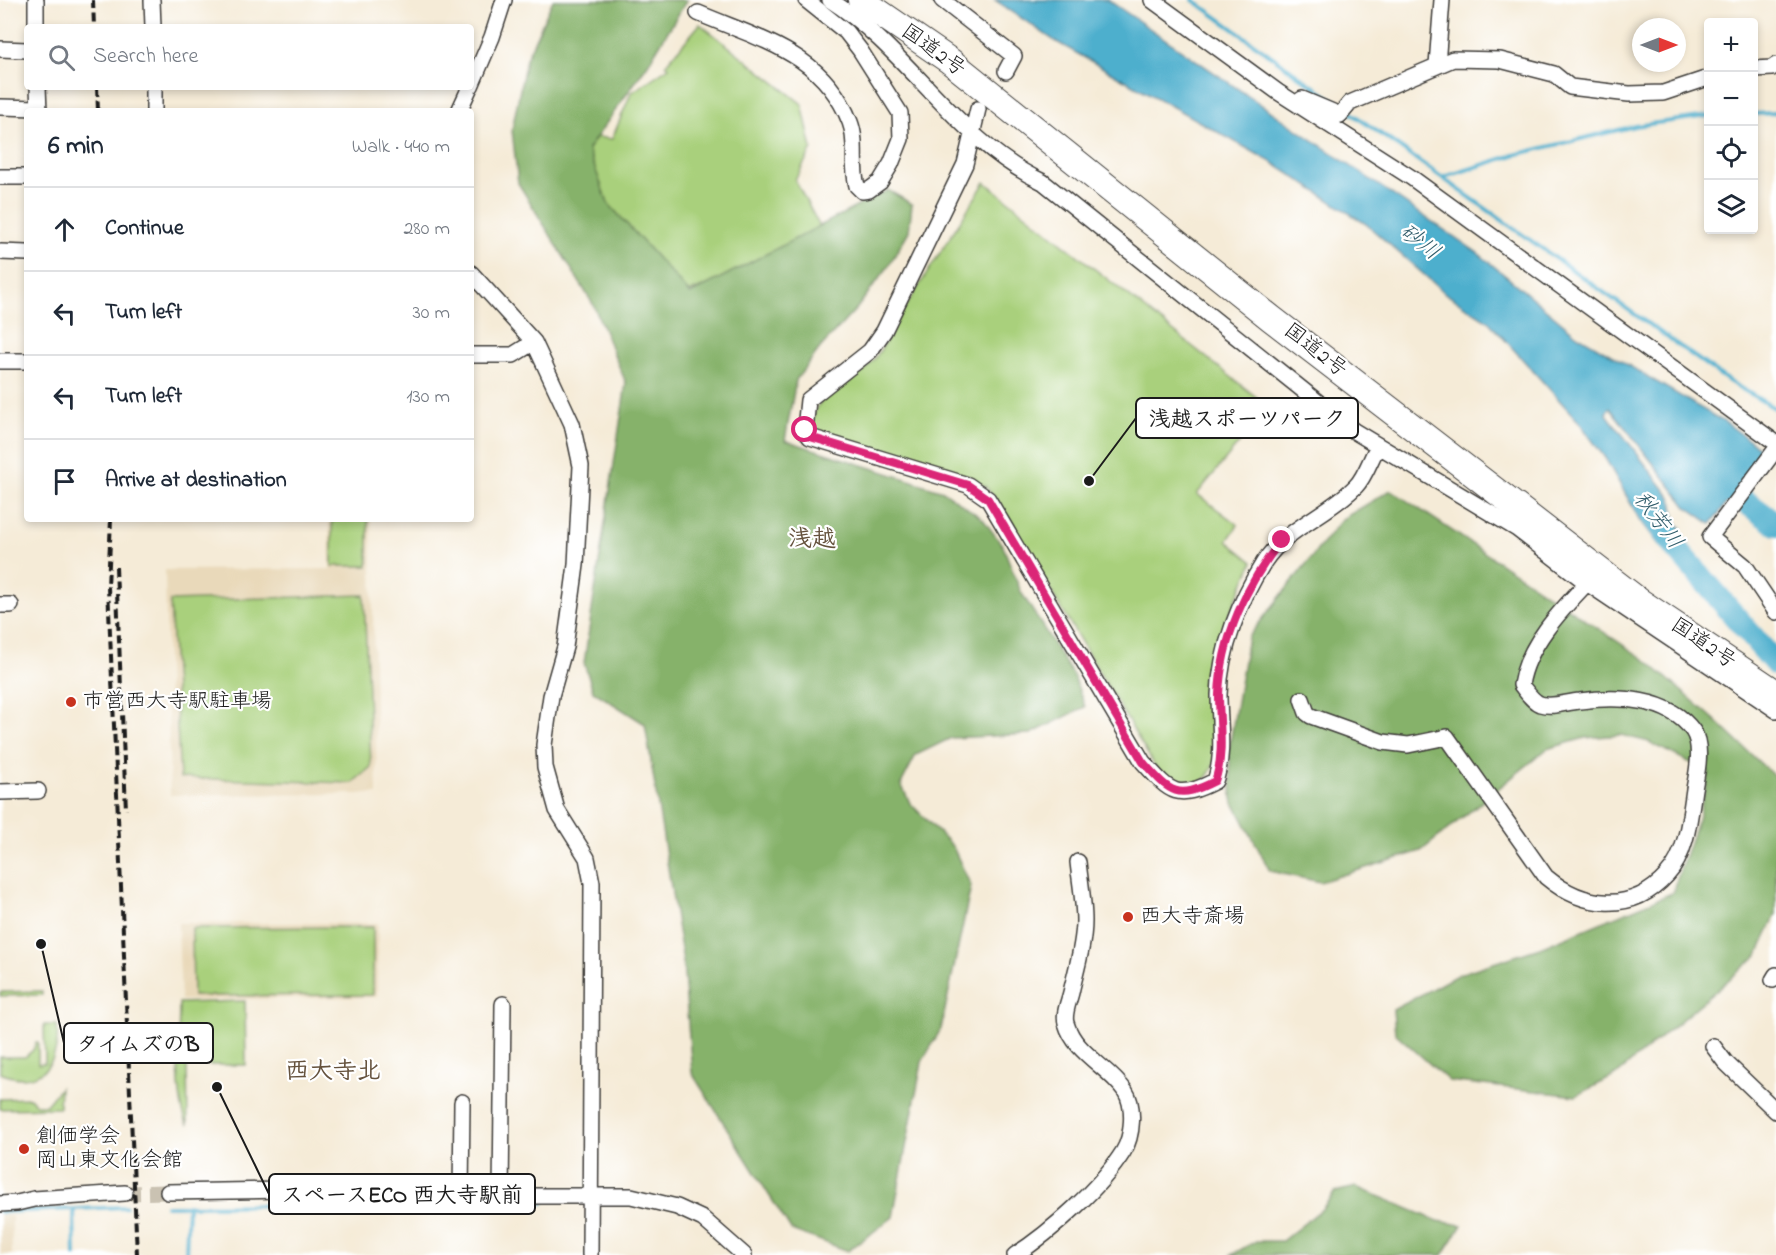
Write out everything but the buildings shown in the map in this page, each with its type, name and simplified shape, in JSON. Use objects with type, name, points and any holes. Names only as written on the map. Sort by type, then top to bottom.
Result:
[{"type":"highway","name":"国道2号","points":[[861,0],[950,61],[1635,607],[1776,693]]},
{"type":"highway","points":[[880,0],[950,61]]},
{"type":"street","points":[[36,0],[36,24]]},
{"type":"street","points":[[152,0],[153,24]]},
{"type":"street","points":[[474,79],[492,38],[504,0]]},
{"type":"street","points":[[698,13],[790,52],[820,73],[851,124],[857,186],[862,191],[869,190],[880,182],[901,139],[900,113],[861,50],[846,32],[806,0]]},
{"type":"street","points":[[830,0],[876,35],[973,132],[1025,174],[1043,182],[1293,379],[1311,398],[1378,446],[1517,529],[1587,583],[1635,607],[1776,710]]},
{"type":"street","points":[[942,0],[1014,56],[1006,70]]},
{"type":"street","points":[[1152,0],[1278,92],[1412,178],[1776,443]]},
{"type":"street","points":[[1437,65],[1442,0]]},
{"type":"street","points":[[0,49],[24,50]]},
{"type":"street","points":[[1278,92],[1289,93],[1340,115],[1346,108],[1453,59],[1500,60],[1554,74],[1570,87],[1629,94],[1663,93],[1704,79]]},
{"type":"street","points":[[1758,69],[1772,68],[1776,65]]},
{"type":"street","points":[[38,90],[38,108]]},
{"type":"street","points":[[154,90],[154,108]]},
{"type":"street","points":[[460,108],[469,90]]},
{"type":"street","points":[[0,107],[24,108]]},
{"type":"street","points":[[978,109],[965,164],[884,331],[870,351],[808,400],[805,430],[810,437],[968,485],[988,499],[1143,762],[1167,789],[1191,793],[1215,781],[1221,764],[1219,693],[1228,638],[1264,561],[1282,540],[1357,486],[1378,446]]},
{"type":"street","points":[[0,177],[24,177]]},
{"type":"street","points":[[0,252],[24,253]]},
{"type":"street","points":[[474,276],[534,342],[572,424],[581,466],[576,565],[565,647],[551,696],[544,745],[545,767],[557,810],[587,858],[591,870],[590,1255]]},
{"type":"street","points":[[474,355],[513,355],[534,342]]},
{"type":"street","points":[[0,361],[24,361]]},
{"type":"street","points":[[1776,449],[1710,537],[1745,566],[1776,612]]},
{"type":"street","points":[[1302,699],[1307,713],[1311,716],[1383,742],[1408,745],[1447,737],[1546,877],[1564,892],[1584,901],[1608,903],[1641,895],[1668,875],[1687,834],[1698,753],[1695,733],[1680,718],[1647,702],[1619,698],[1578,701],[1554,706],[1538,703],[1521,684],[1523,668],[1559,612],[1587,583]]},
{"type":"street","points":[[0,792],[38,791]]},
{"type":"street","points":[[1015,1255],[1039,1241],[1092,1189],[1124,1150],[1132,1123],[1127,1093],[1114,1076],[1089,1059],[1066,1025],[1065,1013],[1070,1000],[1084,922],[1078,862]]},
{"type":"street","points":[[501,1196],[503,1004]]},
{"type":"street","points":[[1713,1046],[1725,1062],[1776,1111]]},
{"type":"street","points":[[461,1196],[462,1102]]},
{"type":"street","points":[[168,1192],[285,1191],[378,1196],[631,1196],[677,1207],[703,1219],[744,1255]]},
{"type":"street","points":[[0,1203],[17,1203],[34,1198],[125,1193]]},
{"type":"shaded area","points":[[329,522],[371,522],[377,794],[170,795],[165,570],[330,569]]},
{"type":"shaded area","points":[[178,923],[378,923],[377,997],[181,1000]]},
{"type":"shaded area","points":[[0,1215],[12,1215],[12,1255],[0,1255]]},
{"type":"green space","points":[[553,0],[687,0],[648,64],[588,149],[608,203],[690,294],[888,190],[912,204],[909,231],[888,267],[857,308],[820,348],[796,380],[785,440],[943,491],[983,519],[1003,546],[1021,592],[1074,677],[1085,707],[1031,734],[951,738],[916,755],[901,784],[910,803],[953,847],[971,886],[941,1029],[922,1062],[893,1217],[848,1251],[791,1230],[692,1073],[683,962],[645,724],[593,691],[584,663],[626,383],[593,304],[518,183],[512,130],[526,59]]},
{"type":"green space","points":[[700,24],[802,104],[812,149],[795,180],[819,225],[814,239],[784,256],[666,301],[555,134],[568,133],[612,139],[631,93],[669,67],[666,64]]},
{"type":"green space","points":[[985,182],[1269,407],[1197,494],[1238,525],[1227,541],[1253,562],[1229,615],[1216,657],[1213,692],[1216,755],[1209,773],[1197,784],[1183,785],[1159,773],[998,502],[985,486],[816,435],[813,422],[814,412],[820,403],[867,368],[875,358]]},
{"type":"green space","points":[[1391,490],[1647,661],[1714,719],[1776,778],[1776,914],[1758,955],[1616,1075],[1576,1096],[1449,1081],[1395,1033],[1393,1010],[1459,974],[1540,948],[1672,893],[1698,819],[1709,772],[1649,742],[1621,735],[1585,738],[1547,749],[1421,851],[1320,882],[1270,871],[1232,799],[1229,749],[1248,637],[1342,519]]},
{"type":"green space","points":[[332,522],[368,522],[368,566],[332,566]]},
{"type":"green space","points":[[364,595],[371,767],[352,783],[180,778],[170,601]]},
{"type":"green space","points":[[373,927],[373,995],[193,996],[192,928]]},
{"type":"green space","points":[[42,991],[42,995],[0,996],[0,992]]},
{"type":"green space","points":[[245,1001],[246,1065],[187,1065],[188,1125],[179,1083],[179,1003]]},
{"type":"green space","points":[[44,1025],[57,1025],[55,1051],[45,1069],[27,1078],[0,1073],[0,1057],[25,1057],[33,1050],[36,1042],[38,1042],[38,1064],[45,1063]]},
{"type":"green space","points":[[60,1088],[59,1108],[0,1109],[0,1099],[30,1098],[37,1105],[46,1105]]},
{"type":"green space","points":[[1356,1187],[1438,1221],[1462,1225],[1443,1255],[1231,1255],[1256,1241],[1282,1241],[1322,1209],[1335,1192]]},
{"type":"water","points":[[995,0],[1108,0],[1478,253],[1577,335],[1728,424],[1765,452],[1711,524],[1687,507],[1610,408],[1606,413],[1672,499],[1676,523],[1682,528],[1660,546],[1639,518],[1605,458],[1579,422],[1488,321],[1446,294],[1366,224],[1273,163],[1055,41]]},
{"type":"waterway","points":[[1193,0],[1341,106]]},
{"type":"waterway","points":[[1347,110],[1730,382],[1776,409]]},
{"type":"waterway","points":[[1758,114],[1776,113]]},
{"type":"waterway","points":[[1444,177],[1514,155],[1635,126],[1704,117]]},
{"type":"waterway","name":"砂川","points":[[1720,483],[1776,524]]},
{"type":"waterway","name":"秋芳川","points":[[1651,514],[1671,542],[1776,664]]},
{"type":"waterway","name":"砂川","points":[[1772,521],[1776,515]]},
{"type":"waterway","points":[[166,1206],[543,1203]]},
{"type":"waterway","points":[[186,1255],[188,1205]]},
{"type":"waterway","points":[[0,1212],[126,1207]]},
{"type":"waterway","points":[[74,1210],[75,1255]]},
{"type":"tunnel","points":[[125,1193],[168,1192]]},
{"type":"railway","points":[[93,0],[94,24]]},
{"type":"railway","points":[[97,90],[98,108]]},
{"type":"railway","points":[[111,522],[108,587],[137,1255]]},
{"type":"railway","points":[[116,567],[126,810]]},
{"type":"place","name":"浅越スポーツパーク","points":[[1089,481]]},
{"type":"place","name":"市営西大寺駅駐車場","points":[[71,702]]},
{"type":"place","name":"西大寺斎場","points":[[1128,917]]},
{"type":"place","name":"タイムズのB","points":[[41,944]]},
{"type":"place","name":"スペースECO 西大寺駅前","points":[[217,1087]]},
{"type":"place","name":"創価学会 岡山東文化会館","points":[[24,1149]]},
{"type":"district","name":"浅越","points":[[812,540]]},
{"type":"district","name":"西大寺北","points":[[333,1072]]},
{"type":"route","points":[[805,430],[810,437],[968,485],[988,499],[1143,762],[1167,789],[1191,793],[1215,781],[1221,764],[1219,693],[1228,638],[1264,561],[1282,540]]}]
